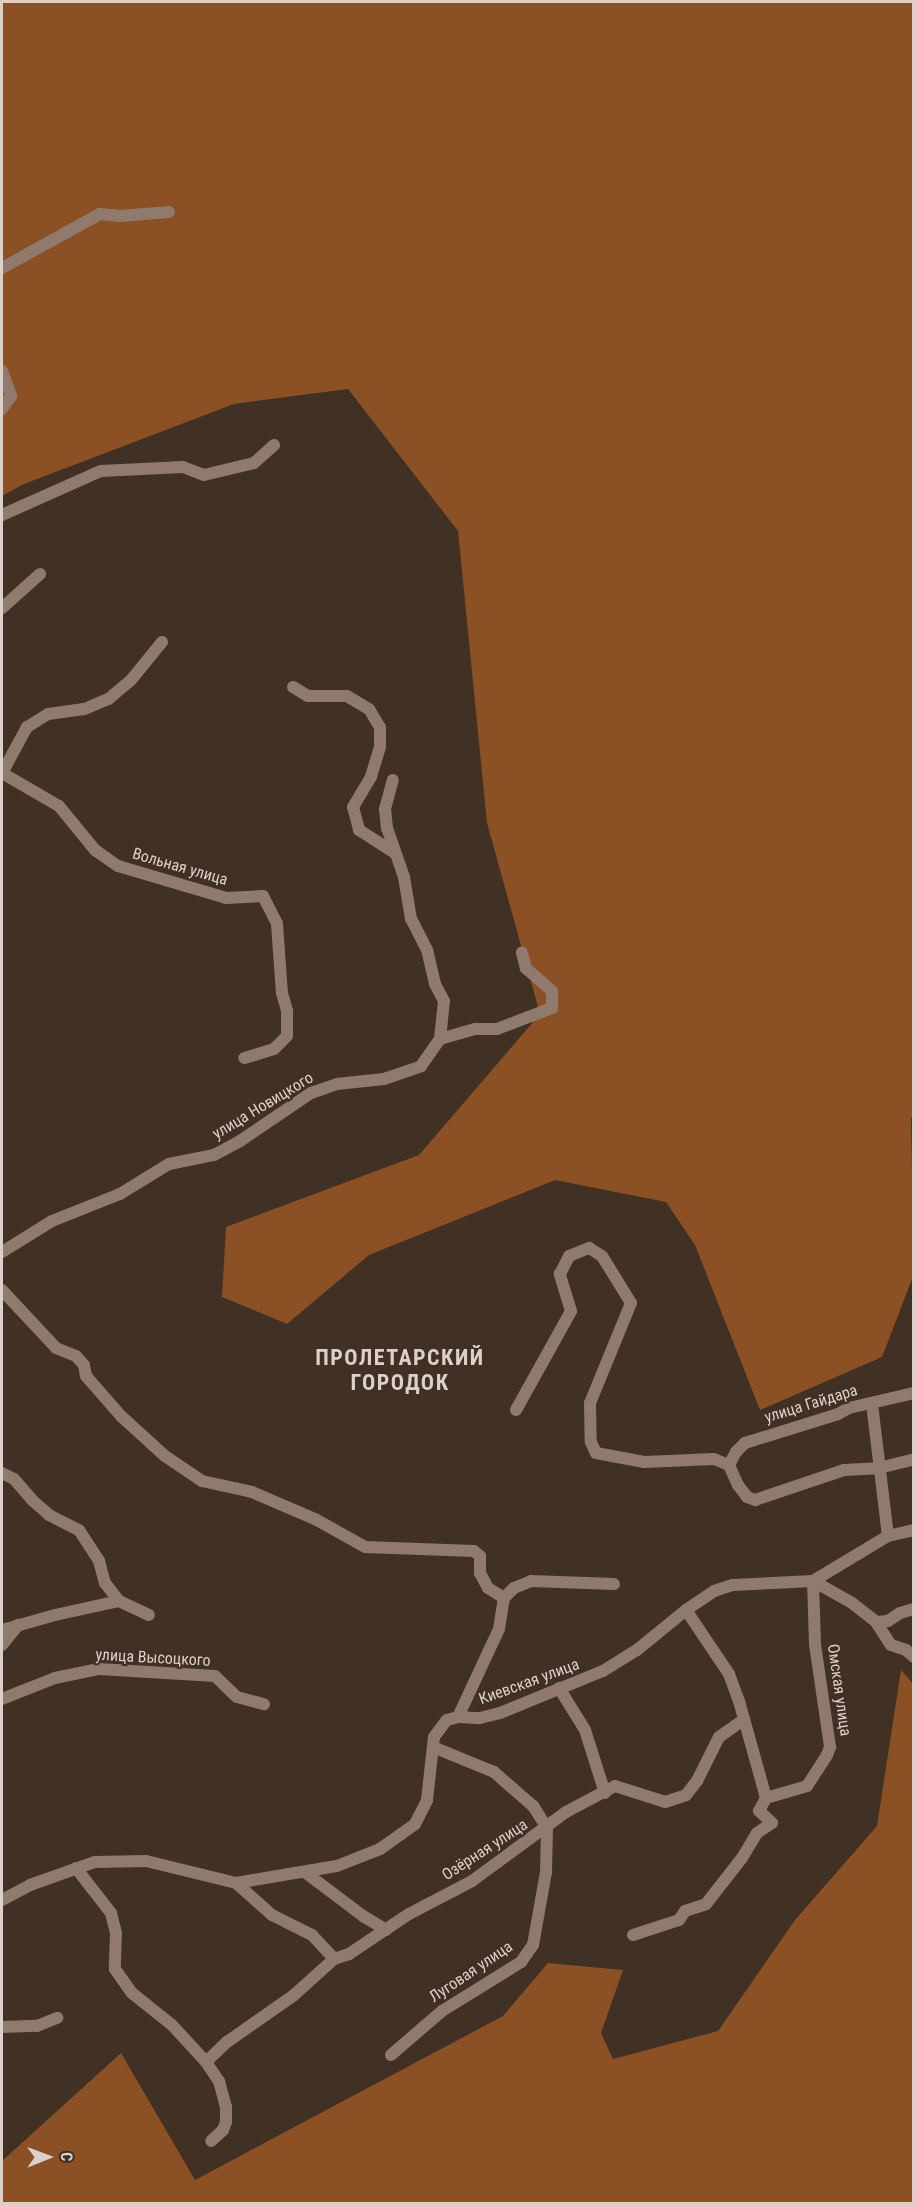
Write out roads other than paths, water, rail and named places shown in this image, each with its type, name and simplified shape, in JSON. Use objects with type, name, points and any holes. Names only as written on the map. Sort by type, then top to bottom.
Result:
[{"type":"street","points":[[2,268],[100,214],[120,216],[169,212]]},
{"type":"street","points":[[2,371],[11,396],[2,409]]},
{"type":"street","points":[[2,516],[101,471],[183,466],[204,475],[254,463],[274,445]]},
{"type":"street","points":[[2,608],[40,574]]},
{"type":"street","name":"Вольная улица","points":[[162,642],[131,680],[108,699],[84,709],[48,714],[27,727],[2,773],[59,806],[95,850],[118,867],[226,898],[263,896],[277,924],[282,993],[287,1011],[287,1035],[274,1049],[244,1058]]},
{"type":"street","points":[[293,687],[308,696],[347,696],[369,709],[380,727],[380,747],[371,777],[353,807],[359,830],[395,853]]},
{"type":"street","points":[[393,780],[385,809],[387,828],[395,853]]},
{"type":"street","name":"улица Новицкого","points":[[2,1252],[52,1221],[120,1194],[169,1164],[214,1155],[311,1093],[337,1084],[384,1079],[421,1066],[440,1039],[444,1001],[435,984],[427,950],[411,919],[404,877],[395,853]]},
{"type":"street","points":[[440,1039],[476,1029],[497,1029],[552,1008],[552,991],[526,968],[522,954]]},
{"type":"street","points":[[516,1410],[571,1311],[560,1274],[564,1265],[569,1256],[589,1248],[602,1256],[631,1303],[590,1403],[591,1442],[596,1453],[644,1462],[714,1459],[729,1465],[738,1485],[747,1497],[755,1500],[844,1470],[879,1468],[914,1459]]},
{"type":"street","points":[[2,1290],[56,1348],[76,1356],[84,1365],[86,1377],[121,1416],[165,1455],[202,1480],[252,1492],[315,1520],[365,1547],[474,1551],[480,1556],[480,1573],[488,1588],[504,1598]]},
{"type":"street","name":"улица Гайдара","points":[[729,1465],[736,1452],[745,1443],[838,1414],[849,1408],[914,1393]]},
{"type":"street","points":[[872,1404],[888,1536]]},
{"type":"street","points":[[2,1473],[14,1479],[49,1515],[78,1530],[99,1561],[105,1582],[119,1601],[149,1615]]},
{"type":"street","name":"Киевская улица","points":[[458,1717],[480,1718],[500,1713],[588,1678],[637,1650],[686,1610],[714,1592],[733,1585],[813,1581],[888,1536],[914,1530]]},
{"type":"street","points":[[2,1900],[30,1885],[95,1862],[146,1861],[236,1883],[337,1866],[380,1848],[415,1824],[427,1800],[434,1737],[447,1720],[458,1717],[499,1629],[504,1598],[514,1588],[531,1581],[614,1584]]},
{"type":"street","points":[[813,1581],[852,1603],[876,1622],[891,1645],[906,1650],[914,1657]]},
{"type":"street","name":"Омская улица","points":[[766,1798],[807,1786],[830,1747],[817,1654],[813,1581]]},
{"type":"street","points":[[2,1630],[119,1601]]},
{"type":"street","points":[[876,1622],[888,1621],[900,1612],[914,1609]]},
{"type":"street","points":[[633,1935],[679,1920],[685,1911],[693,1906],[706,1904],[742,1858],[757,1833],[772,1822],[759,1811],[766,1798],[729,1674],[686,1610]]},
{"type":"street","points":[[2,1645],[19,1624]]},
{"type":"street","name":"улица Высоцкого","points":[[2,1699],[55,1678],[99,1669],[215,1676],[237,1697],[264,1704]]},
{"type":"street","points":[[559,1688],[585,1730],[605,1792]]},
{"type":"street","name":"Озёрная улица","points":[[207,2062],[227,2042],[294,1995],[334,1959],[349,1954],[409,1914],[472,1881],[566,1812],[615,1786],[665,1802],[686,1795],[697,1781],[719,1737],[743,1720]]},
{"type":"street","points":[[433,1747],[494,1772],[532,1806],[546,1828]]},
{"type":"street","name":"Луговая улица","points":[[391,2055],[442,2011],[521,1962],[533,1945],[546,1872],[546,1828]]},
{"type":"street","points":[[76,1868],[111,1913],[116,1933],[116,1969],[132,1993],[172,2025],[207,2062],[219,2081],[226,2107],[223,2130],[211,2140]]},
{"type":"street","points":[[306,1873],[363,1916],[386,1930]]},
{"type":"street","points":[[236,1883],[272,1915],[312,1935],[334,1959]]},
{"type":"street","points":[[2,2027],[36,2026],[57,2018]]},
{"type":"district","name":"ПРОЛЕТАРСКИЙ ГОРОДОК","points":[[400,1370]]}]
